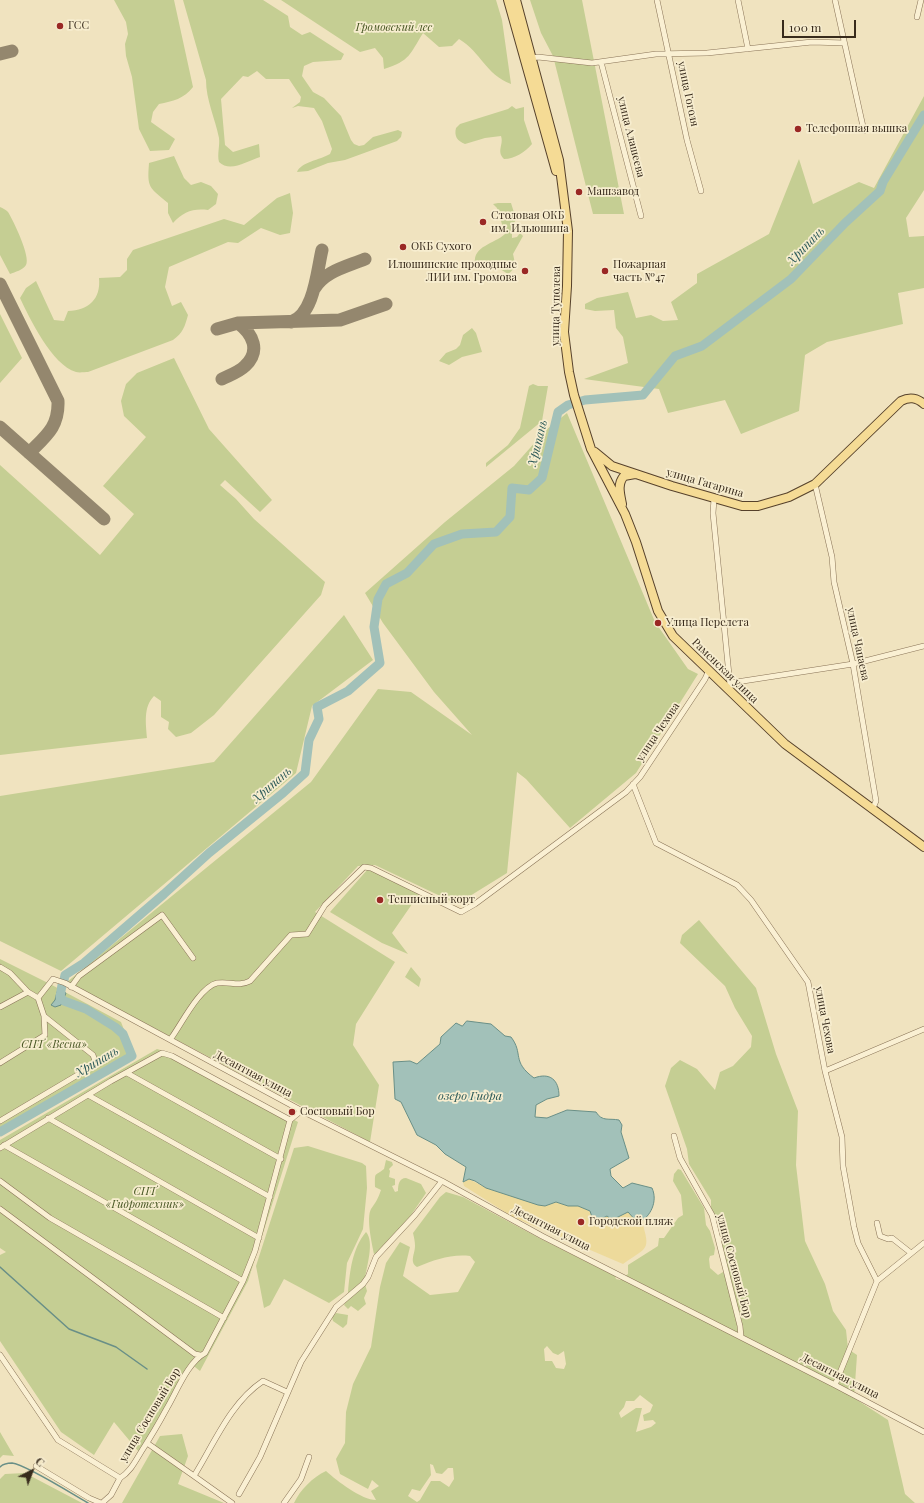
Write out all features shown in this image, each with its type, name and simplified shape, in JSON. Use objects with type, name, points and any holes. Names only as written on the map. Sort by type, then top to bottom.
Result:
[{"type":"main road","name":"улица Туполева","points":[[508,0],[565,202]]},
{"type":"main road","name":"улица Туполева","points":[[516,0],[559,160],[565,202],[569,250],[564,332],[574,395],[591,449]]},
{"type":"main road","name":"улица Гагарина","points":[[591,449],[612,466],[714,499],[742,506],[758,506],[789,497],[815,484],[901,401],[909,398],[915,398],[924,404]]},
{"type":"main road","name":"Раменская улица","points":[[591,449],[602,473],[625,514],[664,623],[673,636],[709,670],[730,686],[785,744],[924,847]]},
{"type":"main road","points":[[602,473],[608,480],[614,482],[618,474],[612,466]]},
{"type":"main road","points":[[625,514],[619,492],[620,483],[624,476],[636,474]]},
{"type":"street","name":"улица Гоголя","points":[[657,0],[687,140],[701,191]]},
{"type":"street","points":[[738,0],[748,49]]},
{"type":"street","points":[[835,0],[864,131]]},
{"type":"street","points":[[917,17],[921,0]]},
{"type":"street","points":[[532,58],[538,57],[592,63],[668,53],[707,53],[812,42],[844,43]]},
{"type":"street","name":"улица Алашеева","points":[[601,62],[641,216]]},
{"type":"street","name":"улица Чапаева","points":[[815,484],[832,557],[834,582],[853,664],[876,801],[873,808]]},
{"type":"street","points":[[714,499],[713,513],[730,686],[853,664],[924,646]]},
{"type":"street","name":"улица Чехова","points":[[709,670],[705,679],[640,777],[633,784],[656,843],[737,885],[751,900],[808,982],[825,1070],[842,1137],[843,1166],[854,1227],[858,1243],[877,1281]]},
{"type":"street","points":[[171,1039],[199,996],[210,986],[217,983],[242,985],[250,981],[291,935],[308,934],[325,906],[361,868],[367,866],[461,912],[481,900],[626,792],[633,784]]},
{"type":"street","points":[[71,987],[79,976],[162,914],[193,958]]},
{"type":"street","points":[[0,967],[10,973],[28,992],[38,998],[44,1016],[45,1035],[0,1063]]},
{"type":"street","name":"Десантная улица","points":[[38,998],[53,978],[171,1039],[301,1111],[442,1181],[542,1236],[741,1336],[924,1432]]},
{"type":"street","points":[[0,1007],[28,992]]},
{"type":"street","points":[[0,1121],[96,1064],[93,1055],[44,1016]]},
{"type":"street","points":[[825,1070],[924,1029]]},
{"type":"street","points":[[243,1280],[2,1147],[48,1118],[162,1053],[172,1056],[290,1120],[301,1111]]},
{"type":"street","points":[[128,1073],[281,1159]]},
{"type":"street","points":[[88,1095],[270,1198]]},
{"type":"street","points":[[48,1118],[260,1238]]},
{"type":"street","name":"улица Сосновый Бор","points":[[0,1356],[58,1440],[120,1478],[126,1474],[147,1443],[180,1383],[200,1355],[205,1352],[243,1280],[260,1238],[290,1120]]},
{"type":"street","name":"улица Сосновый Бор","points":[[674,1136],[680,1158],[712,1215],[740,1326],[741,1336]]},
{"type":"street","points":[[0,1181],[50,1218],[224,1318]]},
{"type":"street","points":[[239,1494],[260,1457],[301,1362],[336,1307],[363,1284],[368,1277],[376,1257],[415,1215],[442,1181]]},
{"type":"street","points":[[0,1209],[188,1349],[200,1355]]},
{"type":"street","points":[[878,1223],[880,1236],[888,1239],[892,1238],[911,1253]]},
{"type":"street","points":[[835,1385],[877,1281],[924,1242]]},
{"type":"street","points":[[194,1476],[247,1392],[263,1381],[287,1392]]},
{"type":"street","points":[[147,1443],[232,1503]]},
{"type":"street","points":[[284,1503],[301,1479],[309,1457]]},
{"type":"street","points":[[36,1466],[89,1498],[101,1503],[111,1494],[120,1478]]},
{"type":"green space","points":[[114,0],[174,0],[193,87],[182,97],[159,104],[153,112],[151,122],[175,139],[169,150],[150,151],[139,129],[132,77],[126,56],[125,44],[128,34],[126,22]]},
{"type":"green space","points":[[183,0],[263,0],[288,16],[290,27],[302,35],[310,32],[344,54],[341,60],[313,62],[304,66],[302,76],[313,92],[324,98],[341,116],[354,144],[359,146],[364,145],[373,137],[398,130],[402,132],[401,137],[397,141],[345,160],[328,163],[308,171],[297,172],[307,163],[330,154],[332,149],[322,121],[314,108],[298,106],[292,108],[300,102],[301,97],[289,79],[266,79],[257,71],[248,77],[243,76],[221,99],[225,145],[233,152],[259,144],[260,157],[239,165],[223,165],[219,162],[219,138],[209,102],[206,80]]},
{"type":"green space","name":"Громовский лес","points":[[281,0],[496,0],[502,20],[511,84],[495,75],[467,45],[459,39],[452,46],[439,47],[423,33],[412,52],[404,60],[384,69],[383,58],[375,48],[360,52]]},
{"type":"green space","points":[[530,0],[582,0],[624,214],[593,214],[553,56],[541,33]]},
{"type":"green space","points":[[924,96],[924,190],[906,218],[909,237],[924,236],[924,288],[898,293],[903,324],[827,342],[805,355],[799,411],[741,434],[725,400],[668,413],[659,389],[584,379],[628,363],[623,337],[616,328],[614,310],[595,311],[585,309],[585,304],[597,298],[628,292],[636,318],[651,315],[663,321],[678,320],[671,302],[697,283],[697,274],[769,234],[799,159],[813,204],[859,182],[874,188]]},
{"type":"green space","points":[[512,106],[516,109],[524,107],[524,120],[532,144],[520,154],[512,158],[504,159],[500,151],[502,142],[501,136],[485,138],[465,144],[457,138],[455,133],[456,128],[460,124],[508,109]]},
{"type":"green space","points":[[174,156],[184,178],[191,185],[201,182],[211,186],[218,194],[216,204],[208,210],[193,210],[181,216],[173,223],[168,213],[168,203],[153,190],[149,182],[148,171],[149,163]]},
{"type":"green space","points":[[290,193],[293,213],[290,233],[280,235],[261,228],[238,243],[228,242],[169,267],[165,287],[172,306],[181,302],[188,315],[183,329],[173,340],[88,372],[76,372],[67,368],[50,351],[36,329],[20,298],[26,288],[36,281],[54,320],[64,321],[68,311],[88,306],[92,302],[98,292],[99,278],[120,277],[127,270],[127,259],[133,250],[224,219],[244,225],[277,198]]},
{"type":"green space","points":[[511,203],[516,219],[512,228],[512,238],[517,237],[520,233],[523,236],[513,254],[514,268],[508,274],[494,267],[479,267],[475,263],[475,257],[481,249],[505,234],[497,208],[493,204]]},
{"type":"green space","points":[[0,207],[7,211],[10,216],[21,238],[26,254],[27,261],[25,267],[10,274],[0,255]]},
{"type":"green space","points":[[0,314],[22,358],[0,383]]},
{"type":"green space","points":[[472,328],[476,333],[482,352],[462,357],[449,365],[439,361],[446,353],[456,349],[460,345],[463,335]]},
{"type":"green space","points":[[174,358],[209,429],[272,500],[260,512],[225,480],[220,485],[236,499],[254,519],[325,582],[321,595],[214,715],[191,733],[176,737],[168,729],[169,722],[161,717],[161,701],[154,696],[150,700],[147,710],[147,738],[0,755],[0,465],[100,555],[134,514],[103,486],[146,437],[124,416],[121,401],[126,384],[137,373]]},
{"type":"green space","points":[[533,384],[538,386],[548,386],[542,421],[486,467],[486,463],[508,445],[520,428],[529,386]]},
{"type":"green space","points":[[567,413],[655,622],[688,669],[698,674],[636,773],[570,828],[526,779],[517,772],[507,873],[457,904],[375,865],[358,866],[315,912],[395,962],[356,1024],[353,1045],[379,1085],[370,1142],[67,982],[311,782],[378,689],[411,692],[472,735],[434,692],[383,623],[365,593],[445,522],[514,466],[546,430]]},
{"type":"green space","points":[[344,615],[373,660],[312,706],[296,773],[61,971],[0,941],[0,796],[214,762]]},
{"type":"green space","points":[[368,869],[419,894],[392,933],[408,954],[382,943],[330,912]]},
{"type":"green space","points":[[699,920],[756,988],[776,1054],[798,1111],[796,1165],[805,1241],[825,1284],[833,1311],[846,1330],[848,1349],[857,1355],[854,1398],[888,1420],[905,1494],[915,1503],[294,1503],[307,1484],[326,1471],[343,1485],[364,1497],[376,1500],[371,1491],[379,1486],[372,1480],[368,1489],[340,1474],[336,1459],[345,1443],[346,1412],[353,1384],[371,1347],[380,1287],[386,1263],[400,1242],[410,1247],[403,1276],[430,1295],[458,1292],[475,1262],[470,1256],[456,1256],[443,1258],[417,1267],[413,1263],[415,1246],[413,1233],[440,1197],[446,1192],[463,1197],[620,1280],[628,1274],[628,1265],[658,1246],[659,1238],[664,1238],[678,1218],[683,1215],[681,1195],[673,1181],[674,1174],[678,1169],[681,1170],[704,1208],[706,1225],[710,1231],[715,1248],[714,1255],[710,1256],[709,1259],[710,1268],[718,1275],[723,1272],[724,1274],[725,1265],[720,1249],[723,1241],[717,1219],[711,1209],[711,1200],[689,1164],[687,1149],[665,1086],[671,1068],[680,1060],[697,1069],[715,1090],[720,1072],[733,1066],[751,1047],[752,1036],[735,1008],[725,986],[680,943],[682,935]],"holes":[[[547,1346],[553,1353],[558,1355],[564,1351],[566,1364],[564,1369],[556,1368],[552,1361],[545,1361],[544,1349]],[[640,1395],[653,1405],[650,1412],[643,1415],[644,1421],[653,1420],[656,1423],[651,1427],[636,1432],[642,1408],[636,1408],[621,1418],[619,1413],[624,1407],[626,1401],[634,1401]],[[430,1464],[433,1465],[436,1473],[442,1474],[448,1468],[453,1468],[454,1479],[449,1487],[440,1481],[431,1481],[420,1500],[417,1502],[408,1496],[412,1489],[420,1491],[431,1475]]]},
{"type":"green space","name":"СНТ «Весна»","points":[[0,959],[121,1022],[135,1058],[0,1136]]},
{"type":"green space","points":[[411,967],[421,979],[419,987],[405,977]]},
{"type":"green space","name":"СНТ «Гидротехник»","points":[[157,1049],[167,1052],[298,1122],[248,1281],[200,1371],[190,1363],[139,1452],[114,1422],[94,1455],[61,1432],[0,1341],[0,1255],[6,1252],[0,1248],[0,1140]]},
{"type":"green space","points":[[308,1146],[362,1163],[366,1166],[367,1188],[363,1229],[347,1263],[344,1292],[329,1303],[284,1279],[270,1305],[264,1308],[256,1266],[294,1148]]},
{"type":"green space","points":[[386,1160],[392,1162],[393,1165],[389,1169],[389,1177],[395,1179],[395,1185],[392,1186],[395,1192],[398,1191],[400,1181],[406,1178],[421,1184],[426,1193],[407,1221],[377,1253],[374,1254],[369,1218],[371,1209],[381,1190],[375,1187],[375,1176],[384,1169]]},
{"type":"green space","points":[[366,1232],[369,1236],[370,1248],[365,1280],[367,1291],[364,1298],[366,1304],[358,1311],[351,1306],[348,1309],[344,1305],[349,1296],[348,1292],[352,1260],[361,1239]]},
{"type":"green space","points":[[336,1313],[348,1315],[347,1324],[343,1328],[333,1321],[332,1317]]},
{"type":"green space","points":[[0,1432],[14,1456],[3,1455],[0,1458]]},
{"type":"green space","points":[[182,1434],[188,1456],[178,1484],[224,1503],[122,1503],[160,1436]]},
{"type":"green space","points":[[25,1473],[82,1503],[0,1503],[0,1479],[5,1474]]},
{"type":"sand","name":"Городской пляж","points":[[469,1179],[486,1188],[545,1206],[556,1202],[568,1206],[578,1206],[590,1211],[592,1217],[601,1219],[607,1216],[612,1220],[628,1212],[638,1223],[642,1222],[646,1238],[645,1248],[623,1264],[513,1217],[464,1186],[463,1182]]},
{"type":"water","points":[[61,991],[66,993],[61,1005],[55,1007],[51,1005],[55,1000],[57,992]]},
{"type":"water","name":"озеро Гидра","points":[[467,1021],[491,1024],[505,1036],[511,1037],[517,1048],[520,1062],[527,1072],[534,1078],[545,1076],[549,1077],[555,1082],[559,1090],[559,1096],[547,1099],[536,1105],[535,1117],[547,1118],[567,1110],[596,1112],[603,1118],[619,1120],[622,1125],[621,1132],[629,1158],[610,1169],[611,1176],[623,1188],[632,1183],[652,1188],[654,1193],[654,1203],[647,1217],[638,1223],[628,1212],[612,1220],[607,1216],[601,1219],[592,1217],[590,1211],[578,1206],[568,1206],[556,1202],[545,1206],[538,1205],[486,1188],[469,1179],[463,1182],[466,1167],[445,1154],[436,1145],[417,1135],[401,1102],[395,1099],[393,1062],[410,1061],[417,1064],[440,1044],[441,1037],[456,1023],[462,1026]]},
{"type":"waterway","name":"Хрипань","points":[[64,980],[65,975],[84,963],[209,853],[283,793],[305,773],[309,740],[319,719],[317,707],[348,691],[380,663],[374,627],[378,599],[386,584],[407,573],[434,544],[462,534],[496,532],[510,517],[512,488],[529,490],[542,478],[558,412],[568,405],[585,400],[643,395],[675,356],[702,346],[791,279],[845,223],[880,191],[883,182],[924,115]]},
{"type":"waterway","name":"Хрипань","points":[[0,1132],[132,1056],[123,1034],[115,1027],[86,1009],[64,1001],[60,997],[62,985]]},
{"type":"waterway","points":[[0,1267],[69,1329],[116,1347],[147,1369]]},
{"type":"waterway","points":[[0,1467],[9,1463],[19,1465],[38,1474],[88,1503]]},
{"type":"taxiway","points":[[0,54],[12,51]]},
{"type":"taxiway","points":[[291,322],[299,318],[310,302],[322,250]]},
{"type":"taxiway","points":[[314,289],[330,274],[343,267],[365,259]]},
{"type":"taxiway","points":[[0,284],[58,401],[58,410],[54,424],[46,436],[29,453]]},
{"type":"taxiway","points":[[217,329],[238,323],[340,320],[386,304]]},
{"type":"taxiway","points":[[222,379],[243,368],[253,354],[254,349],[251,337],[248,332],[238,323]]},
{"type":"taxiway","points":[[0,427],[104,519]]},
{"type":"place","name":"ГСС","points":[[60,26]]},
{"type":"place","name":"Телефонная вышка","points":[[798,129]]},
{"type":"place","name":"Машзавод","points":[[579,192]]},
{"type":"place","name":"Столовая ОКБ им. Ильюшина","points":[[483,222]]},
{"type":"place","name":"ОКБ Сухого","points":[[403,247]]},
{"type":"place","name":"Илюшинские проходные ЛИИ им. Громова","points":[[525,271]]},
{"type":"place","name":"Пожарная часть №47","points":[[605,271]]},
{"type":"place","name":"Улица Перелета","points":[[658,623]]},
{"type":"place","name":"Теннисный корт","points":[[380,900]]},
{"type":"place","name":"Сосновый Бор","points":[[292,1112]]},
{"type":"place","name":"Городской пляж","points":[[581,1222]]}]
